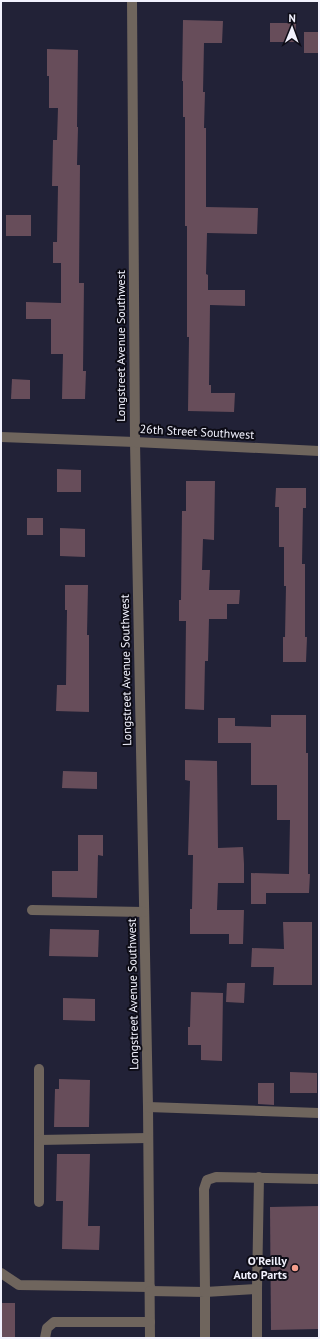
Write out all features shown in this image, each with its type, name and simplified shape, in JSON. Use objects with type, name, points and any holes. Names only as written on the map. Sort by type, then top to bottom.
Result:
[{"type":"street","name":"Longstreet Avenue Southwest","points":[[132,1],[135,442],[148,1108],[150,1338]]},
{"type":"street","name":"26th Street Southwest","points":[[1,437],[319,451]]},
{"type":"street","points":[[32,910],[144,912]]},
{"type":"street","points":[[39,1069],[39,1202]]},
{"type":"street","points":[[148,1108],[319,1114]]},
{"type":"street","points":[[39,1140],[148,1138]]},
{"type":"street","points":[[205,1338],[204,1189],[207,1180],[216,1177],[319,1179]]},
{"type":"street","points":[[257,1338],[259,1177]]},
{"type":"street","points":[[1,1273],[19,1285],[205,1292],[257,1288]]},
{"type":"street","points":[[45,1338],[47,1328],[54,1322],[150,1322]]},
{"type":"building","points":[[183,20],[223,21],[222,43],[204,43],[203,92],[205,92],[204,128],[206,128],[206,207],[258,208],[257,234],[207,233],[206,274],[208,275],[208,290],[245,290],[245,306],[210,305],[209,385],[211,385],[211,393],[235,393],[234,412],[188,411],[189,337],[187,337],[185,117],[183,117],[182,81]]},
{"type":"building","points":[[270,23],[296,23],[295,42],[270,42]]},
{"type":"building","points":[[304,32],[319,32],[319,53],[304,53]]},
{"type":"building","points":[[47,49],[78,50],[77,165],[80,165],[79,283],[84,283],[83,371],[86,371],[85,399],[62,399],[63,354],[51,354],[51,319],[26,319],[26,302],[61,303],[61,263],[53,263],[53,242],[57,242],[58,186],[52,186],[53,140],[57,140],[58,108],[49,108]]},
{"type":"building","points":[[6,215],[31,215],[31,236],[6,236]]},
{"type":"building","points":[[12,379],[30,380],[30,399],[11,399]]},
{"type":"building","points":[[57,469],[81,470],[81,492],[57,492]]},
{"type":"building","points":[[186,481],[215,481],[214,540],[203,539],[202,570],[210,570],[209,590],[240,590],[239,604],[227,604],[227,619],[209,619],[208,661],[205,661],[204,710],[185,709],[186,621],[179,621],[179,600],[181,600],[182,511],[186,511]]},
{"type":"building","points":[[276,488],[306,488],[306,508],[303,508],[302,564],[305,564],[305,637],[307,637],[306,662],[283,662],[286,586],[284,586],[284,547],[279,547],[279,507],[275,507]]},
{"type":"building","points":[[27,518],[43,518],[43,535],[27,535]]},
{"type":"building","points":[[60,528],[85,529],[85,557],[60,556]]},
{"type":"building","points":[[65,585],[88,585],[87,635],[89,635],[89,712],[56,711],[57,685],[66,685],[67,610],[65,610]]},
{"type":"building","points":[[271,715],[306,715],[306,753],[308,753],[309,893],[266,893],[266,904],[251,904],[251,873],[289,874],[290,820],[277,820],[277,785],[251,785],[251,743],[218,743],[218,718],[235,718],[235,726],[271,727]]},
{"type":"building","points":[[185,760],[217,761],[218,848],[243,847],[244,883],[218,883],[217,910],[244,910],[243,944],[229,944],[229,934],[190,934],[193,855],[188,855],[190,781],[185,780]]},
{"type":"building","points":[[63,771],[97,772],[97,789],[62,788]]},
{"type":"building","points":[[78,835],[103,835],[103,856],[98,855],[97,898],[52,897],[52,871],[78,871]]},
{"type":"building","points":[[283,922],[312,922],[312,985],[273,985],[274,967],[251,967],[252,948],[284,949]]},
{"type":"building","points":[[50,929],[99,930],[98,957],[49,956]]},
{"type":"building","points":[[227,983],[245,983],[244,1003],[226,1002]]},
{"type":"building","points":[[191,992],[223,993],[222,1061],[201,1060],[201,1045],[188,1045]]},
{"type":"building","points":[[63,998],[95,999],[95,1021],[63,1020]]},
{"type":"building","points":[[290,1072],[317,1073],[317,1093],[290,1093]]},
{"type":"building","points":[[59,1079],[90,1080],[89,1127],[54,1127],[55,1089],[59,1089]]},
{"type":"building","points":[[258,1083],[274,1083],[274,1105],[258,1104]]},
{"type":"building","points":[[57,1154],[90,1154],[88,1226],[100,1226],[99,1250],[62,1249],[63,1201],[56,1201]]},
{"type":"building","name":"O'Reilly Auto Parts","points":[[319,1206],[319,1329],[271,1330],[270,1207]]},
{"type":"building","points":[[1,1303],[15,1303],[15,1338],[1,1338]]},
{"type":"place","name":"O'Reilly Auto Parts","points":[[295,1268]]}]
